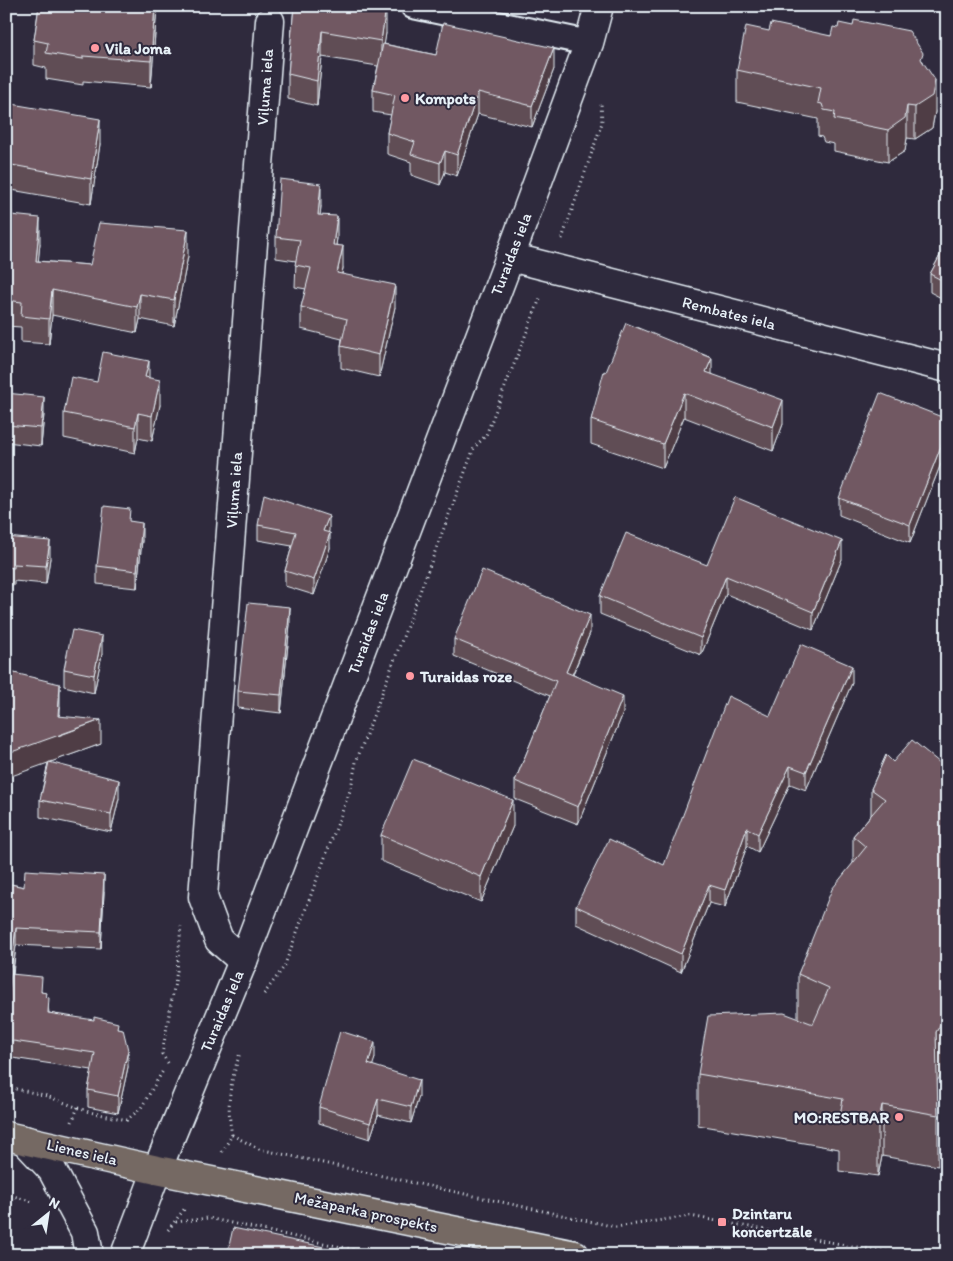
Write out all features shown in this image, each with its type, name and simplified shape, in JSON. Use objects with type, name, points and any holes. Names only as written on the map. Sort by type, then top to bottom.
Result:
[{"type":"main road","name":"Lienes iela","points":[[15,1138],[157,1170]]},
{"type":"main road","name":"Mežaparka prospekts","points":[[157,1170],[517,1249],[575,1255]]},
{"type":"street","points":[[413,6],[589,44]]},
{"type":"street","name":"Turaidas iela","points":[[125,1255],[157,1170],[243,961],[510,257],[589,44],[598,6]]},
{"type":"street","name":"Viļuma iela","points":[[243,961],[219,940],[203,897],[271,14]]},
{"type":"street","name":"Rembates iela","points":[[510,257],[947,368]]},
{"type":"street","points":[[15,1138],[52,1170],[86,1232],[89,1255]]},
{"type":"path","points":[[262,997],[284,967],[351,788],[356,762],[474,448],[486,435]]},
{"type":"path","points":[[242,1049],[230,1084],[228,1111],[232,1135],[259,1149],[616,1227],[690,1216],[873,1250],[920,1255]]},
{"type":"path","points":[[6,1087],[44,1095],[89,1112],[127,1120],[141,1108],[167,1063]]},
{"type":"path","points":[[175,1222],[208,1218],[378,1255]]},
{"type":"building","name":"Vila Joma","points":[[39,6],[155,6],[151,61],[83,56],[83,59],[46,53],[48,43],[34,40]]},
{"type":"building","points":[[294,6],[386,7],[381,41],[322,31],[317,81],[288,74]]},
{"type":"building","points":[[854,20],[909,31],[923,53],[921,59],[935,80],[932,96],[915,107],[907,106],[905,118],[888,130],[834,119],[835,112],[824,110],[822,104],[818,103],[821,88],[737,70],[746,26],[769,31],[771,23],[831,36],[833,27],[838,28],[839,23],[853,26]]},
{"type":"building","points":[[443,23],[554,48],[532,106],[478,92],[457,155],[445,151],[440,163],[411,154],[415,142],[387,133],[395,95],[373,90],[383,44],[436,55]]},
{"type":"building","points":[[6,103],[100,119],[91,179],[6,164]]},
{"type":"building","points":[[280,179],[321,184],[318,215],[337,216],[333,245],[343,246],[337,273],[395,285],[379,355],[341,346],[347,319],[301,307],[311,268],[295,265],[300,240],[276,237]]},
{"type":"building","points":[[6,210],[12,211],[11,215],[40,218],[36,261],[90,265],[99,223],[188,230],[174,300],[140,294],[137,307],[52,290],[49,319],[21,316],[22,302],[6,300]]},
{"type":"building","points":[[947,243],[947,283],[930,274]]},
{"type":"building","points":[[626,323],[712,358],[706,372],[783,400],[773,427],[684,393],[663,444],[591,420],[604,371],[606,372]]},
{"type":"building","points":[[103,352],[149,361],[145,377],[160,380],[152,416],[138,413],[135,427],[64,413],[71,377],[97,382]]},
{"type":"building","points":[[6,393],[44,397],[41,428],[6,425]]},
{"type":"building","points":[[880,393],[947,419],[947,431],[910,525],[839,498]]},
{"type":"building","points":[[264,494],[329,516],[323,531],[330,533],[314,580],[285,571],[296,532],[258,525]]},
{"type":"building","points":[[735,497],[842,541],[813,612],[726,576],[701,638],[600,596],[626,533],[707,565]]},
{"type":"building","points":[[104,506],[130,509],[129,521],[142,523],[137,571],[97,566]]},
{"type":"building","points":[[6,537],[50,541],[46,566],[14,564],[14,568],[6,567]]},
{"type":"building","points":[[482,570],[590,615],[566,672],[623,696],[578,807],[515,781],[556,681],[454,639]]},
{"type":"building","points":[[248,603],[290,607],[281,695],[238,691]]},
{"type":"building","points":[[72,630],[102,636],[94,675],[64,669]]},
{"type":"building","points":[[801,644],[852,666],[806,772],[790,766],[758,834],[747,828],[725,890],[709,885],[681,954],[576,906],[609,839],[664,865],[728,696],[770,716]]},
{"type":"building","points":[[6,671],[60,684],[58,716],[101,720],[6,754]]},
{"type":"building","points":[[912,740],[947,767],[947,1014],[936,1032],[938,1115],[882,1105],[878,1125],[839,1120],[843,1099],[698,1074],[708,1016],[784,1013],[813,1024],[829,988],[798,974],[832,889],[866,847],[853,836],[885,799],[871,789],[886,755],[893,762]]},
{"type":"building","points":[[413,759],[513,800],[481,877],[381,835]]},
{"type":"building","points":[[49,762],[119,780],[111,814],[40,800]]},
{"type":"building","points":[[25,870],[104,875],[101,932],[16,928],[11,966],[6,965],[6,883],[24,887]]},
{"type":"building","points":[[11,974],[42,977],[41,992],[47,993],[46,997],[49,998],[48,1013],[94,1020],[94,1017],[118,1023],[117,1028],[123,1029],[128,1050],[118,1096],[88,1090],[95,1053],[6,1040]]},
{"type":"building","points":[[340,1031],[375,1042],[368,1064],[419,1080],[411,1107],[378,1099],[370,1123],[319,1107]]},
{"type":"building","points":[[233,1228],[343,1251],[342,1255],[227,1255]]},
{"type":"place","name":"Vila Joma","points":[[95,48]]},
{"type":"place","name":"Kompots","points":[[405,98]]},
{"type":"place","name":"Turaidas roze","points":[[410,676]]},
{"type":"place","name":"MO:RESTBAR","points":[[899,1117]]},
{"type":"place","name":"Dzintaru koncertzāle","points":[[722,1222]]}]
